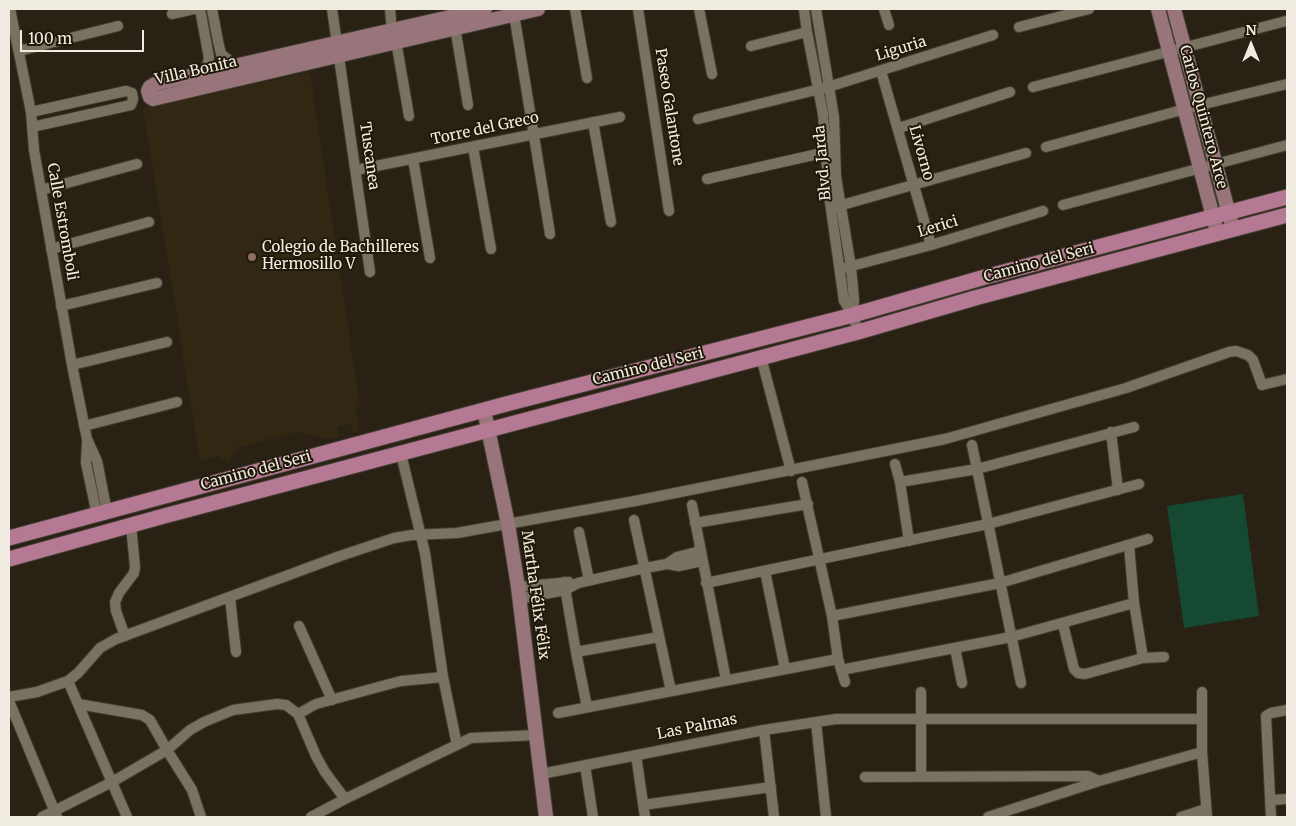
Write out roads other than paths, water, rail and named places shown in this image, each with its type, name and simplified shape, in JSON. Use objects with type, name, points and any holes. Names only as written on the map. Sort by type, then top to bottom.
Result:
[{"type":"main road","name":"Camino del Seri","points":[[9,538],[484,410],[853,315],[985,277],[1287,197]]},
{"type":"main road","name":"Camino del Seri","points":[[9,559],[1287,215]]},
{"type":"main road","points":[[975,298],[985,277]]},
{"type":"street","name":"Calle Estromboli","points":[[10,9],[31,112],[51,249],[87,439]]},
{"type":"street","points":[[172,14],[194,9]]},
{"type":"street","points":[[200,9],[209,58],[205,73]]},
{"type":"street","points":[[212,9],[221,54],[235,65]]},
{"type":"street","name":"Tuscanea","points":[[332,9],[370,272]]},
{"type":"street","points":[[390,9],[409,116]]},
{"type":"street","name":"Villa Bonita","points":[[337,50],[235,65],[155,84],[148,91],[153,99],[394,36],[452,17],[485,9]]},
{"type":"street","name":"Villa Bonita","points":[[452,17],[514,14],[538,9]]},
{"type":"street","points":[[575,9],[587,78]]},
{"type":"street","name":"Paseo Galantone","points":[[638,9],[670,211]]},
{"type":"street","points":[[699,9],[712,74]]},
{"type":"street","name":"Blvd. Jarda","points":[[804,9],[806,32],[822,88]]},
{"type":"street","name":"Blvd. Jarda","points":[[816,9],[823,114],[846,268],[854,300],[853,315],[858,332]]},
{"type":"street","points":[[884,9],[889,25]]},
{"type":"street","points":[[1019,27],[1089,9]]},
{"type":"street","name":"Carlos Quintero Arce","points":[[1158,9],[1217,233]]},
{"type":"street","name":"Carlos Quintero Arce","points":[[1174,9],[1233,229]]},
{"type":"street","points":[[514,14],[550,234]]},
{"type":"street","points":[[452,17],[468,105]]},
{"type":"street","points":[[1033,87],[1286,21]]},
{"type":"street","points":[[202,24],[214,22]]},
{"type":"street","points":[[19,51],[118,26]]},
{"type":"street","points":[[751,46],[806,32]]},
{"type":"street","name":"Liguria","points":[[698,119],[822,88],[993,35]]},
{"type":"street","points":[[206,44],[218,41]]},
{"type":"street","name":"Livorno","points":[[881,71],[899,128],[931,245]]},
{"type":"street","points":[[1046,147],[1200,105],[1287,84]]},
{"type":"street","points":[[31,112],[126,91],[132,94],[133,99],[131,105],[32,127]]},
{"type":"street","points":[[899,128],[1010,92]]},
{"type":"street","name":"Torre del Greco","points":[[356,170],[620,117]]},
{"type":"street","points":[[593,122],[611,222]]},
{"type":"street","points":[[1063,205],[1287,145]]},
{"type":"street","points":[[473,147],[491,249]]},
{"type":"street","points":[[706,179],[830,151]]},
{"type":"street","points":[[836,207],[1026,153]]},
{"type":"street","points":[[413,158],[430,258]]},
{"type":"street","points":[[41,190],[137,164]]},
{"type":"street","name":"Lerici","points":[[846,268],[931,245],[1043,211]]},
{"type":"street","points":[[51,249],[149,222]]},
{"type":"street","points":[[62,306],[156,282]]},
{"type":"street","points":[[72,365],[167,342]]},
{"type":"street","points":[[9,697],[37,692],[68,681],[108,643],[125,636],[380,542],[404,536],[447,534],[508,524],[791,471],[945,439],[1126,388],[1229,352],[1236,351],[1248,355],[1253,360],[1262,386],[1287,380]]},
{"type":"street","points":[[761,358],[791,471]]},
{"type":"street","points":[[84,426],[177,402]]},
{"type":"street","name":"Martha Félix Félix","points":[[484,410],[508,524],[519,593],[546,817]]},
{"type":"street","points":[[900,482],[977,469],[1134,426]]},
{"type":"street","points":[[1111,432],[1118,490]]},
{"type":"street","points":[[87,439],[97,461],[102,514]]},
{"type":"street","points":[[87,439],[86,463],[102,514]]},
{"type":"street","points":[[972,445],[1021,683]]},
{"type":"street","points":[[401,454],[428,568],[443,677],[456,745]]},
{"type":"street","points":[[86,463],[97,461]]},
{"type":"street","points":[[895,464],[900,482],[909,541]]},
{"type":"street","points":[[802,482],[832,616],[840,670],[845,682]]},
{"type":"street","points":[[706,583],[988,524],[1139,484]]},
{"type":"street","points":[[695,524],[808,504]]},
{"type":"street","points":[[692,505],[726,680]]},
{"type":"street","points":[[634,520],[671,691]]},
{"type":"street","points":[[125,636],[116,611],[115,602],[119,593],[134,573],[131,525]]},
{"type":"street","points":[[579,532],[589,580]]},
{"type":"street","points":[[832,616],[1000,583],[1148,539]]},
{"type":"street","points":[[1129,545],[1134,603],[1143,658]]},
{"type":"street","points":[[519,593],[564,586],[667,564],[680,566],[701,556]]},
{"type":"street","points":[[765,571],[785,669]]},
{"type":"street","points":[[564,586],[587,707]]},
{"type":"street","points":[[230,598],[236,652]]},
{"type":"street","points":[[840,670],[1011,637],[1134,603]]},
{"type":"street","points":[[1063,624],[1074,669],[1078,673],[1085,674],[1143,658],[1164,657]]},
{"type":"street","points":[[299,626],[332,700]]},
{"type":"street","points":[[576,652],[659,637]]},
{"type":"street","points":[[955,648],[962,684]]},
{"type":"street","points":[[558,713],[838,659]]},
{"type":"street","points":[[298,714],[311,706],[401,681],[443,677]]},
{"type":"street","points":[[68,681],[127,817]]},
{"type":"street","points":[[920,776],[921,692]]},
{"type":"street","points":[[1181,817],[1207,813],[1202,752],[1202,692]]},
{"type":"street","points":[[9,701],[56,814]]},
{"type":"street","points":[[78,704],[142,715],[150,720],[192,790],[201,817]]},
{"type":"street","points":[[42,817],[56,814],[167,750],[190,730],[204,722],[233,710],[277,704],[286,705],[298,714],[316,756],[345,799]]},
{"type":"street","points":[[1271,817],[1266,716],[1269,713],[1287,710]]},
{"type":"street","name":"Las Palmas","points":[[542,780],[584,765],[764,730],[836,719],[1202,719]]},
{"type":"street","points":[[816,722],[826,817]]},
{"type":"street","points":[[764,730],[774,817]]},
{"type":"street","points":[[311,817],[471,738],[537,735]]},
{"type":"street","points":[[988,817],[1099,781],[1202,752]]},
{"type":"street","points":[[636,755],[645,817]]},
{"type":"street","points":[[584,765],[593,817]]},
{"type":"street","points":[[865,777],[1088,776],[1099,781]]},
{"type":"street","points":[[542,780],[553,817]]},
{"type":"street","points":[[643,805],[771,787]]},
{"type":"street","points":[[1270,800],[1287,799]]},
{"type":"place","name":"Colegio de Bachilleres Hermosillo V","points":[[252,257]]}]
